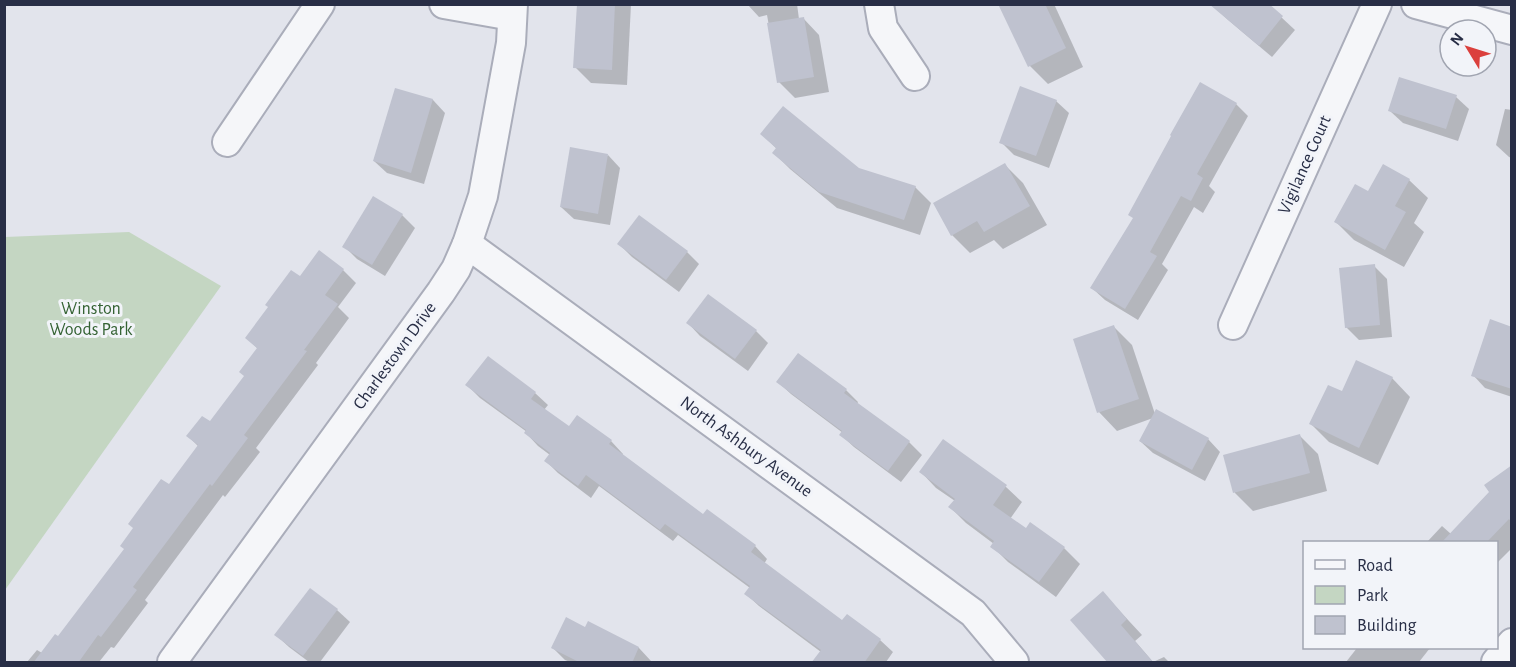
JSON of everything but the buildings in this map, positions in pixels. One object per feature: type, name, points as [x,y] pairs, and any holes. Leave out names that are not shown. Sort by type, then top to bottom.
[{"type":"street","points":[[227,142],[320,4]]},
{"type":"street","points":[[444,4],[513,10]]},
{"type":"street","points":[[879,4],[883,28],[915,76]]},
{"type":"street","name":"Vigilance Court","points":[[1233,325],[1377,4]]},
{"type":"street","points":[[1416,4],[1512,30]]},
{"type":"street","name":"Charlestown Drive","points":[[172,663],[456,269],[483,196],[511,44],[513,10]]},
{"type":"street","name":"North Ashbury Avenue","points":[[467,244],[973,613],[1014,663]]},
{"type":"street","points":[[1496,663],[1512,643]]},
{"type":"green space","name":"Winston Woods Park","points":[[129,232],[221,286],[5,590],[5,237]]}]
